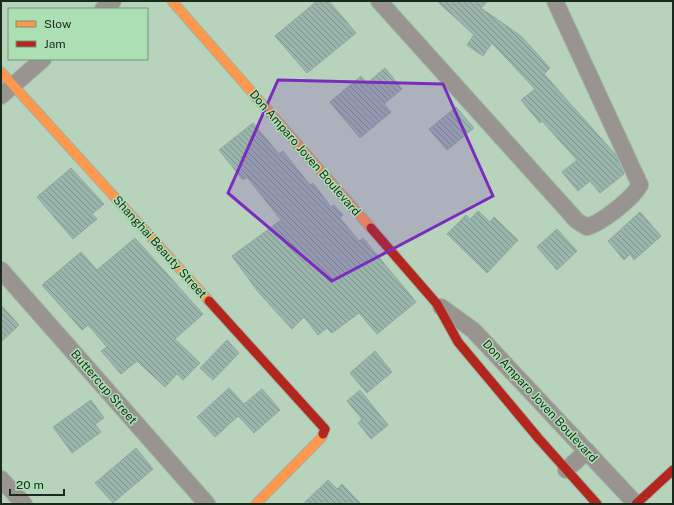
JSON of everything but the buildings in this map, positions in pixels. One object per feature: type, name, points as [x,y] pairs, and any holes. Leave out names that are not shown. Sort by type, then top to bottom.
[{"type":"street","points":[[104,8],[113,1]]},
{"type":"street","name":"Don Amparo Joven Boulevard","points":[[172,1],[437,304],[458,342],[539,439],[597,504]]},
{"type":"street","points":[[379,1],[577,221],[587,227],[596,224],[635,193],[640,184],[555,1]]},
{"type":"street","points":[[7,90],[42,60]]},
{"type":"street","name":"Shanghai Beauty Street","points":[[1,72],[7,90],[325,429],[322,437],[256,504]]},
{"type":"street","name":"Buttercup Street","points":[[1,270],[207,504]]},
{"type":"street","name":"Don Amparo Joven Boulevard","points":[[437,304],[473,330],[636,504]]},
{"type":"street","points":[[497,390],[515,374]]},
{"type":"street","points":[[539,439],[558,421]]},
{"type":"street","points":[[566,470],[587,451]]},
{"type":"street","points":[[636,504],[673,470]]},
{"type":"street","points":[[1,479],[24,504]]},
{"type":"highlighted area","points":[[278,80],[443,84],[493,196],[332,281],[228,193]]},
{"type":"traffic: slow","points":[[172,1],[371,228]]},
{"type":"traffic: slow","points":[[1,72],[209,301]]},
{"type":"traffic: slow","points":[[256,504],[322,437],[323,434]]},
{"type":"traffic: jam","points":[[371,228],[437,304],[458,342],[539,439],[597,504]]},
{"type":"traffic: jam","points":[[209,301],[325,429],[323,434]]},
{"type":"traffic: jam","points":[[636,504],[673,470]]}]
